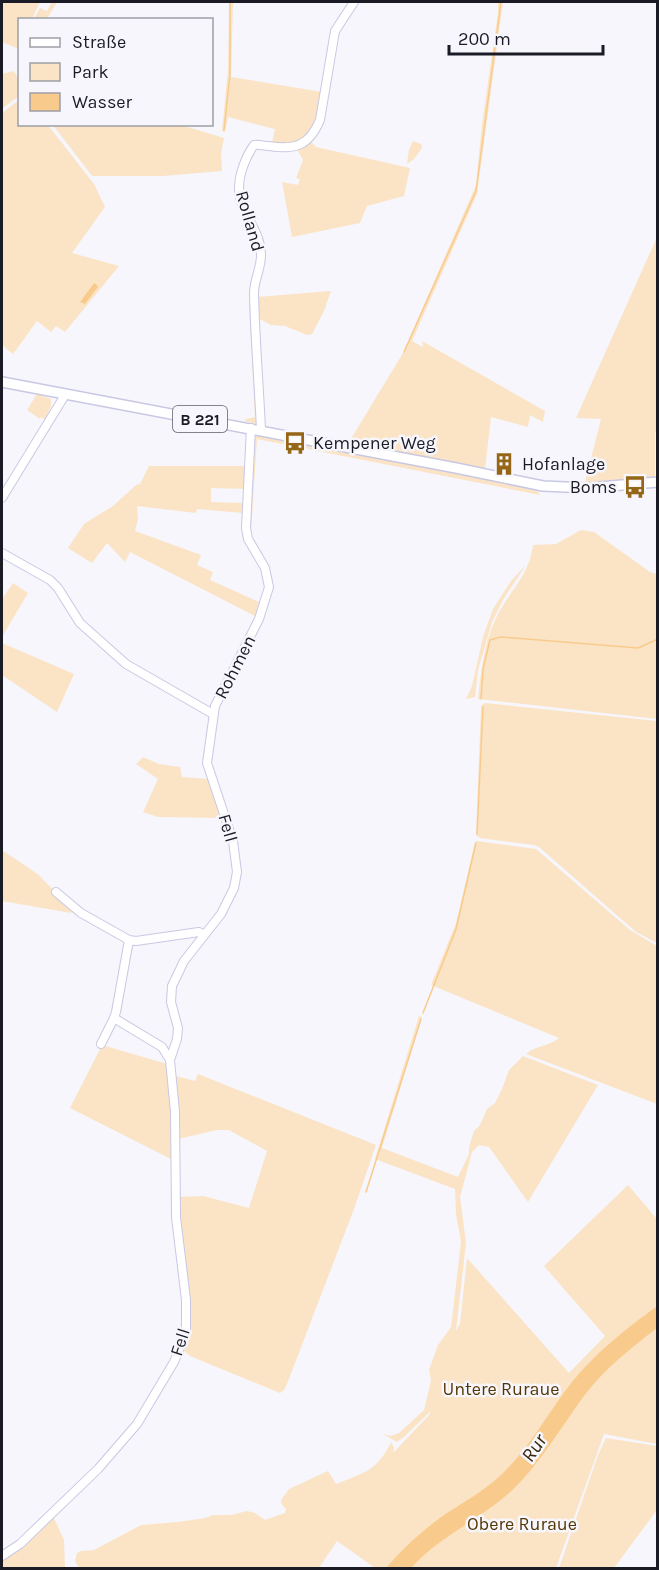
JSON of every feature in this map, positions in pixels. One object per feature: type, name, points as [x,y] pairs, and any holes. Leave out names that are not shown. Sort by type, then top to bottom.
[{"type":"main road","name":"B 221","points":[[2,382],[251,428],[543,486],[578,488],[657,482]]},
{"type":"street","name":"Rolland","points":[[261,430],[254,290],[261,255],[258,238],[240,195],[241,176],[244,163],[254,145],[294,147],[309,138],[316,130],[320,120],[335,32],[354,2]]},
{"type":"street","points":[[2,498],[65,395]]},
{"type":"street","name":"Rohmen","points":[[2,553],[50,580],[58,588],[80,623],[126,664],[213,714],[260,619],[268,587],[265,568],[248,538],[246,528],[251,428]]},
{"type":"street","name":"Fell","points":[[2,1556],[20,1544],[98,1468],[126,1437],[156,1395],[185,1338],[188,1323],[176,1217],[175,1112],[170,1060],[178,1028],[171,1002],[172,986],[184,961],[221,914],[234,888],[237,872],[233,841],[207,764],[213,714]]},
{"type":"street","points":[[56,892],[81,913],[129,940],[199,932],[204,935]]},
{"type":"street","points":[[101,1044],[116,1012],[129,940]]},
{"type":"street","name":"Fell","points":[[114,1018],[162,1047],[170,1060]]},
{"type":"street","points":[[162,1047],[174,1045]]},
{"type":"green space","points":[[2,2],[40,2],[32,18],[18,18],[18,49],[2,42]]},
{"type":"green space","points":[[52,2],[57,2],[48,18],[35,18],[40,8],[47,11]]},
{"type":"green space","points":[[229,2],[233,2],[231,77],[322,92],[319,114],[314,127],[299,142],[271,147],[275,129],[228,117],[225,132],[222,131],[228,69]]},
{"type":"green space","points":[[498,2],[503,2],[477,194],[412,341],[423,347],[422,341],[545,411],[543,422],[530,415],[528,427],[491,417],[485,469],[349,442],[403,353],[476,185]]},
{"type":"green space","points":[[14,71],[18,78],[18,97],[3,108],[2,74]]},
{"type":"green space","points":[[18,101],[18,126],[49,126],[94,184],[105,207],[72,253],[119,266],[65,332],[56,326],[51,332],[37,321],[13,354],[2,345],[2,113]]},
{"type":"green space","points":[[54,126],[184,126],[224,138],[221,154],[222,171],[163,176],[92,176]]},
{"type":"green space","points":[[310,141],[316,147],[410,168],[404,196],[367,206],[360,223],[292,237],[282,182],[298,185],[300,179],[296,178],[303,160],[297,149]]},
{"type":"green space","points":[[413,141],[421,144],[422,148],[407,164],[409,149]]},
{"type":"green space","points":[[657,237],[658,432],[655,432],[655,479],[584,486],[601,419],[576,418]]},
{"type":"green space","points":[[331,291],[312,334],[307,335],[285,326],[271,325],[258,318],[257,297]]},
{"type":"green space","points":[[249,302],[252,303],[257,422],[255,424],[245,421],[255,417]]},
{"type":"green space","points":[[37,394],[51,399],[51,406],[45,420],[27,410]]},
{"type":"green space","points":[[257,435],[301,445],[315,445],[432,467],[538,491],[540,495],[257,439],[251,530],[253,542],[249,532],[253,438]]},
{"type":"green space","points":[[149,466],[245,466],[246,489],[211,488],[211,502],[246,503],[243,513],[197,509],[196,513],[137,506],[138,519],[135,531],[201,555],[197,565],[213,572],[210,580],[259,602],[255,616],[130,552],[125,562],[107,543],[92,563],[68,548],[84,524],[113,506],[140,484]]},
{"type":"green space","points":[[581,530],[594,532],[650,572],[657,574],[657,719],[478,699],[484,657],[492,628],[501,608],[527,567],[533,545],[556,544]]},
{"type":"green space","points":[[526,565],[504,598],[492,622],[478,670],[475,697],[466,699],[472,686],[483,637],[493,609],[511,581]]},
{"type":"green space","points":[[13,583],[28,593],[2,637],[2,599]]},
{"type":"green space","points":[[2,643],[74,674],[57,712],[2,675]]},
{"type":"green space","points":[[485,703],[657,721],[657,943],[636,932],[539,847],[480,838],[476,835],[481,706]]},
{"type":"green space","points":[[143,757],[159,764],[180,767],[182,777],[208,779],[222,818],[158,817],[143,812],[158,779],[136,764]]},
{"type":"green space","points":[[477,841],[536,849],[630,930],[657,946],[657,1104],[526,1054],[559,1038],[431,985],[456,923]]},
{"type":"green space","points":[[2,850],[39,875],[71,909],[71,913],[2,901]]},
{"type":"green space","points":[[419,1016],[422,1017],[382,1148],[458,1177],[469,1154],[474,1131],[480,1125],[487,1109],[495,1103],[509,1070],[523,1056],[598,1085],[528,1202],[489,1147],[479,1145],[472,1152],[460,1197],[466,1243],[456,1331],[460,1324],[467,1258],[569,1373],[605,1336],[544,1266],[628,1185],[657,1219],[657,1444],[604,1434],[556,1568],[375,1568],[337,1541],[319,1568],[79,1568],[75,1561],[77,1553],[94,1550],[141,1525],[178,1522],[213,1515],[231,1515],[247,1511],[265,1520],[285,1513],[286,1509],[281,1500],[289,1489],[328,1471],[336,1484],[362,1473],[381,1459],[391,1442],[394,1448],[393,1453],[429,1415],[431,1411],[397,1442],[383,1434],[390,1436],[399,1433],[424,1410],[431,1381],[429,1370],[438,1345],[451,1327],[461,1242],[456,1214],[455,1189],[375,1159]]},
{"type":"green space","points":[[102,1045],[167,1064],[173,1130],[173,1160],[70,1108]]},
{"type":"green space","points":[[198,1074],[376,1145],[287,1384],[280,1393],[190,1356],[184,1351],[189,1332],[178,1197],[203,1196],[249,1208],[267,1151],[229,1130],[217,1130],[178,1139],[172,1075],[195,1081]]},
{"type":"green space","points":[[606,1438],[657,1446],[657,1510],[614,1568],[559,1568],[598,1455]]},
{"type":"green space","points":[[53,1516],[64,1540],[65,1568],[2,1568],[2,1559]]},
{"type":"water","points":[[94,283],[98,287],[85,304],[80,302]]},
{"type":"water","name":"Rur","points":[[657,1306],[657,1328],[600,1377],[539,1460],[508,1494],[434,1547],[411,1568],[386,1568],[431,1525],[499,1476],[524,1449],[581,1371],[612,1341]]},
{"type":"waterway","points":[[224,130],[230,74],[230,2]]},
{"type":"waterway","points":[[404,352],[476,191],[501,2]]},
{"type":"waterway","points":[[481,699],[483,669],[490,640],[501,637],[638,648],[658,639]]},
{"type":"waterway","points":[[477,834],[483,707]]},
{"type":"waterway","points":[[423,1013],[456,929],[476,843]]},
{"type":"waterway","points":[[366,1192],[421,1019]]},
{"type":"place","name":"Kempener Weg","points":[[295,443]]},
{"type":"place","name":"Hofanlage","points":[[504,464]]},
{"type":"place","name":"Boms","points":[[635,487]]},
{"type":"park label","name":"Untere Ruraue","points":[[501,1389]]},
{"type":"park label","name":"Obere Ruraue","points":[[522,1524]]}]
